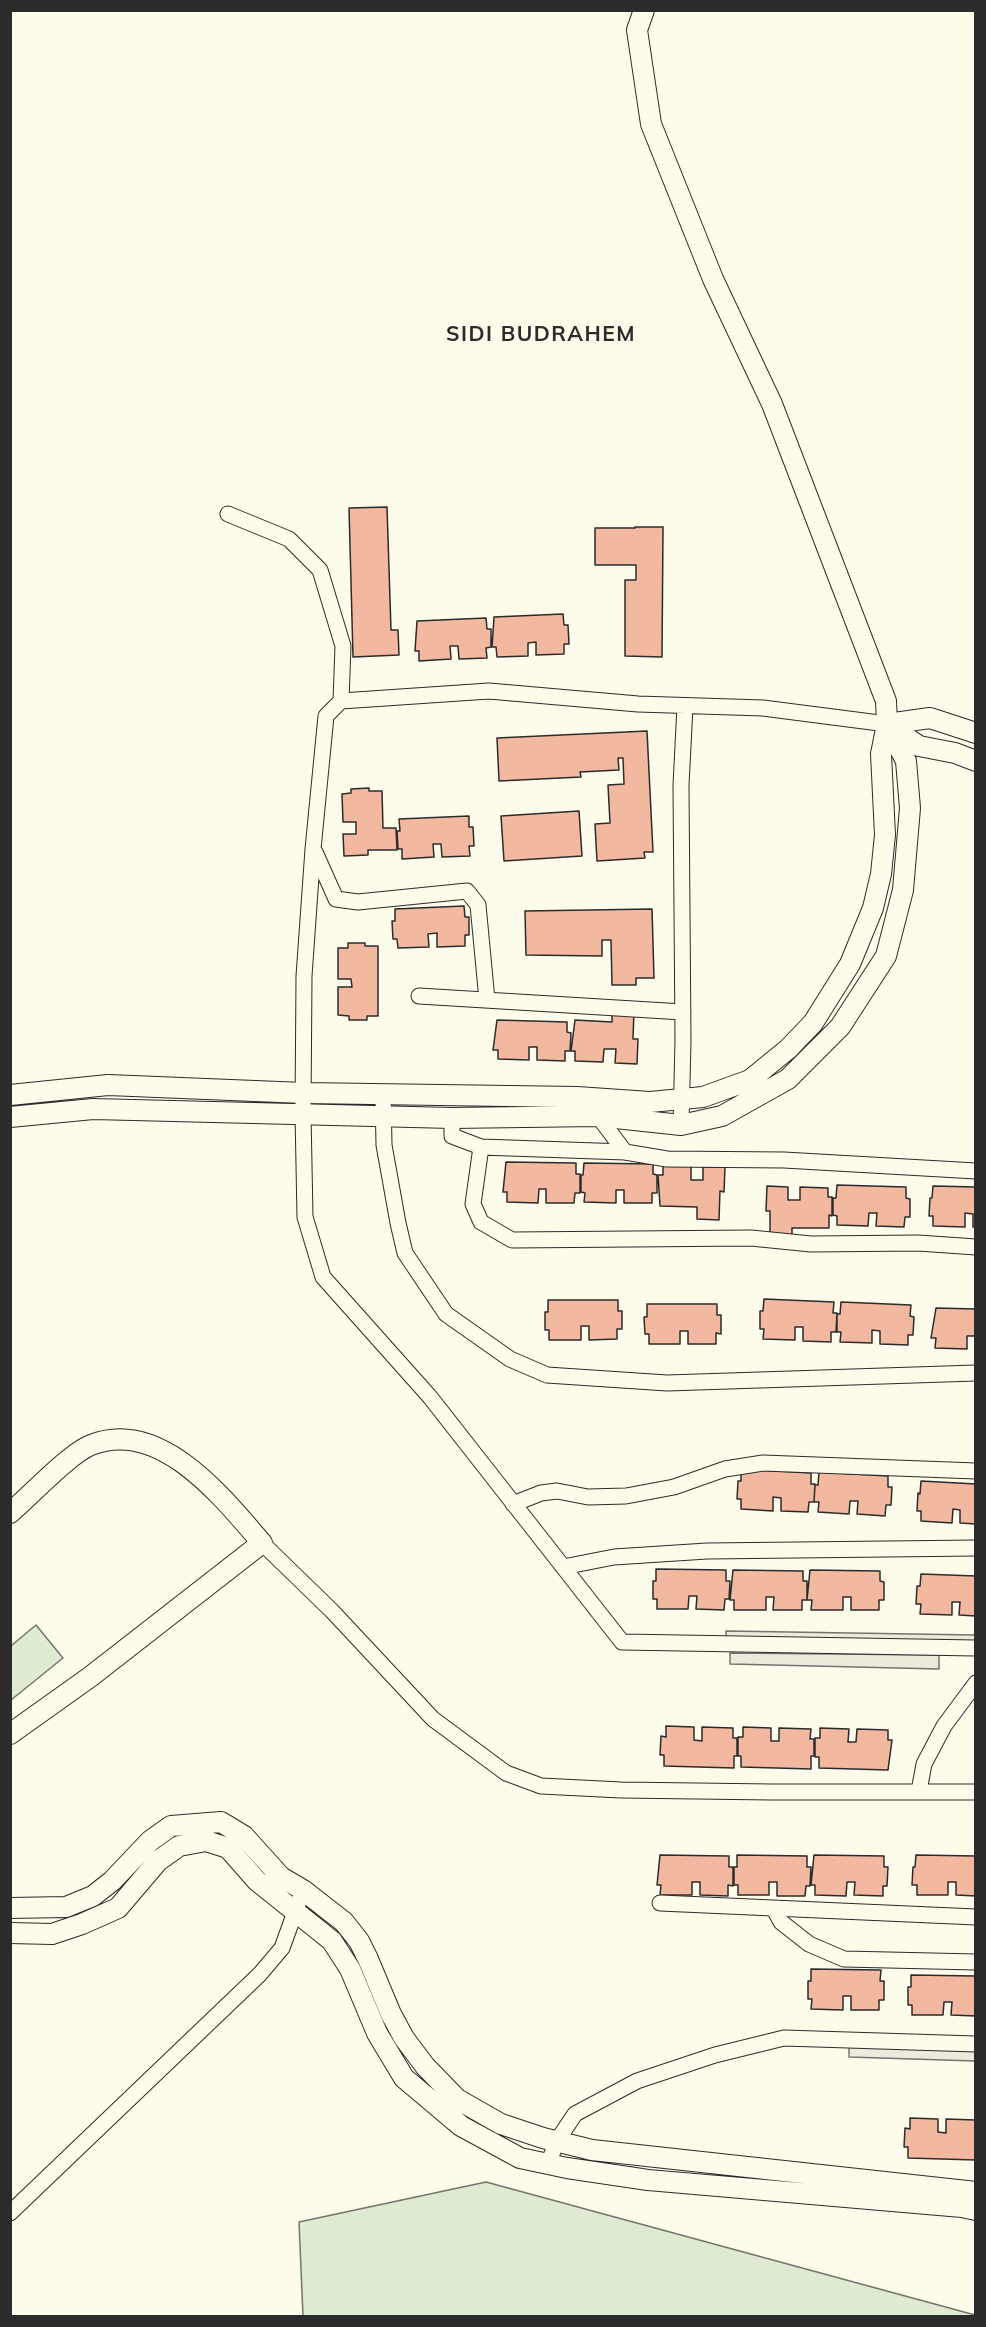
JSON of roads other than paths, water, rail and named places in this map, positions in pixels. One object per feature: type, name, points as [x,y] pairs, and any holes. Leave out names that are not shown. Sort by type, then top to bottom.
[{"type":"street","points":[[10,1095],[108,1085],[304,1093],[588,1098],[650,1102],[703,1097],[750,1080],[780,1055],[813,1023],[850,964],[873,908],[881,874],[885,835],[881,754],[887,724],[885,701],[772,404],[712,279],[651,124],[637,30],[644,10]]},
{"type":"street","points":[[228,514],[289,538],[320,570],[343,646],[341,701]]},
{"type":"street","points":[[975,733],[930,718],[887,724],[763,708],[638,704],[489,691],[341,701],[326,716],[313,849],[304,976],[303,1113],[305,1217],[323,1277],[430,1397],[622,1642],[975,1648]]},
{"type":"street","points":[[681,1125],[683,1012],[681,785],[685,706]]},
{"type":"street","points":[[887,724],[919,746],[955,753],[975,760]]},
{"type":"street","points":[[10,1117],[93,1109],[452,1118],[597,1116],[681,1125],[722,1116],[788,1079],[840,1027],[886,956],[903,890],[910,808],[906,761],[887,724]]},
{"type":"street","points":[[313,849],[336,899],[358,902],[467,891],[478,906],[487,1000]]},
{"type":"street","points":[[419,996],[683,1012]]},
{"type":"street","points":[[383,1094],[387,1171],[405,1252],[446,1314],[510,1359],[547,1375],[668,1383],[975,1373]]},
{"type":"street","points":[[588,1098],[597,1116],[625,1152]]},
{"type":"street","points":[[452,1118],[452,1136],[481,1147],[625,1152],[667,1159],[784,1160],[975,1171]]},
{"type":"street","points":[[481,1147],[473,1204],[482,1222],[512,1240],[751,1238],[811,1244],[918,1243],[975,1247]]},
{"type":"street","points":[[10,1513],[83,1449],[109,1440],[134,1440],[177,1459],[201,1478],[262,1543],[332,1611],[433,1719],[506,1773],[542,1786],[621,1790],[975,1792]]},
{"type":"street","points":[[513,1504],[541,1493],[557,1491],[588,1497],[626,1496],[675,1487],[725,1469],[763,1463],[975,1471]]},
{"type":"street","points":[[10,1734],[90,1677],[262,1543]]},
{"type":"street","points":[[563,1567],[614,1557],[707,1551],[975,1548]]},
{"type":"street","points":[[919,1791],[924,1764],[944,1726],[975,1683]]},
{"type":"street","points":[[10,1908],[66,1907],[93,1896],[112,1881],[150,1841],[171,1826],[221,1822],[244,1836],[281,1877],[303,1890],[344,1922],[359,1941],[404,2038],[425,2066],[457,2099],[501,2124],[557,2141],[614,2152],[975,2192]]},
{"type":"street","points":[[10,1933],[52,1934],[118,1908],[158,1862],[179,1846],[206,1841],[228,1848],[257,1881],[332,1941],[350,1969],[377,2033],[404,2078],[461,2126],[520,2158],[648,2180],[975,2210]]},
{"type":"street","points":[[10,2213],[260,1974],[282,1948],[303,1890]]},
{"type":"street","points":[[660,1903],[975,1917]]},
{"type":"street","points":[[774,1909],[781,1922],[809,1944],[844,1959],[975,1962]]},
{"type":"street","points":[[548,2164],[557,2141],[575,2114],[637,2081],[715,2055],[784,2038],[975,2044]]},
{"type":"district","name":"SIDI BUDRAHEM","points":[[541,335]]}]
